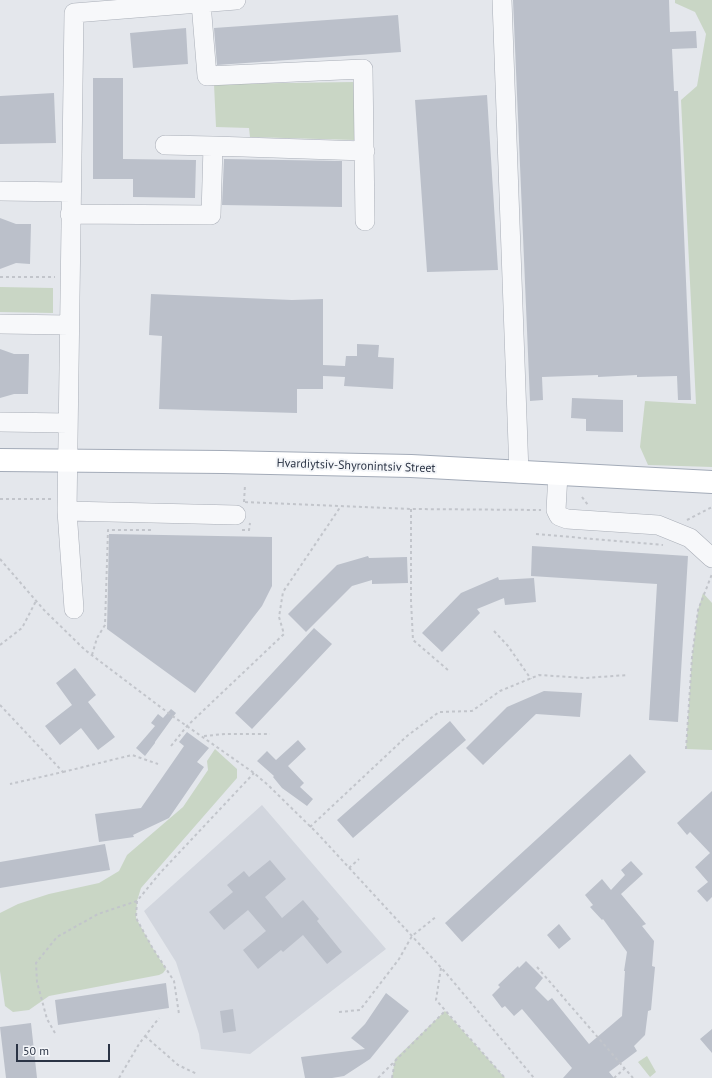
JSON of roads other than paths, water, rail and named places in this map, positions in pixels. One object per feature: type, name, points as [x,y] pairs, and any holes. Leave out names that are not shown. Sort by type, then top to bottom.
[{"type":"main road","name":"Hvardiytsiv-Shyronintsiv Street","points":[[0,460],[223,462],[411,466],[519,473],[712,482]]},
{"type":"street","points":[[74,609],[67,505],[67,460],[74,13],[236,0]]},
{"type":"street","points":[[502,0],[519,473]]},
{"type":"street","points":[[201,3],[207,76],[363,69],[365,221]]},
{"type":"street","points":[[165,145],[365,150]]},
{"type":"street","points":[[70,214],[211,215],[213,146]]},
{"type":"street","points":[[0,191],[71,192]]},
{"type":"street","points":[[0,324],[69,325]]},
{"type":"street","points":[[0,422],[68,422]]},
{"type":"street","points":[[558,474],[556,510],[559,516],[567,519],[658,525],[690,538],[709,564]]},
{"type":"street","points":[[67,505],[244,512]]}]
